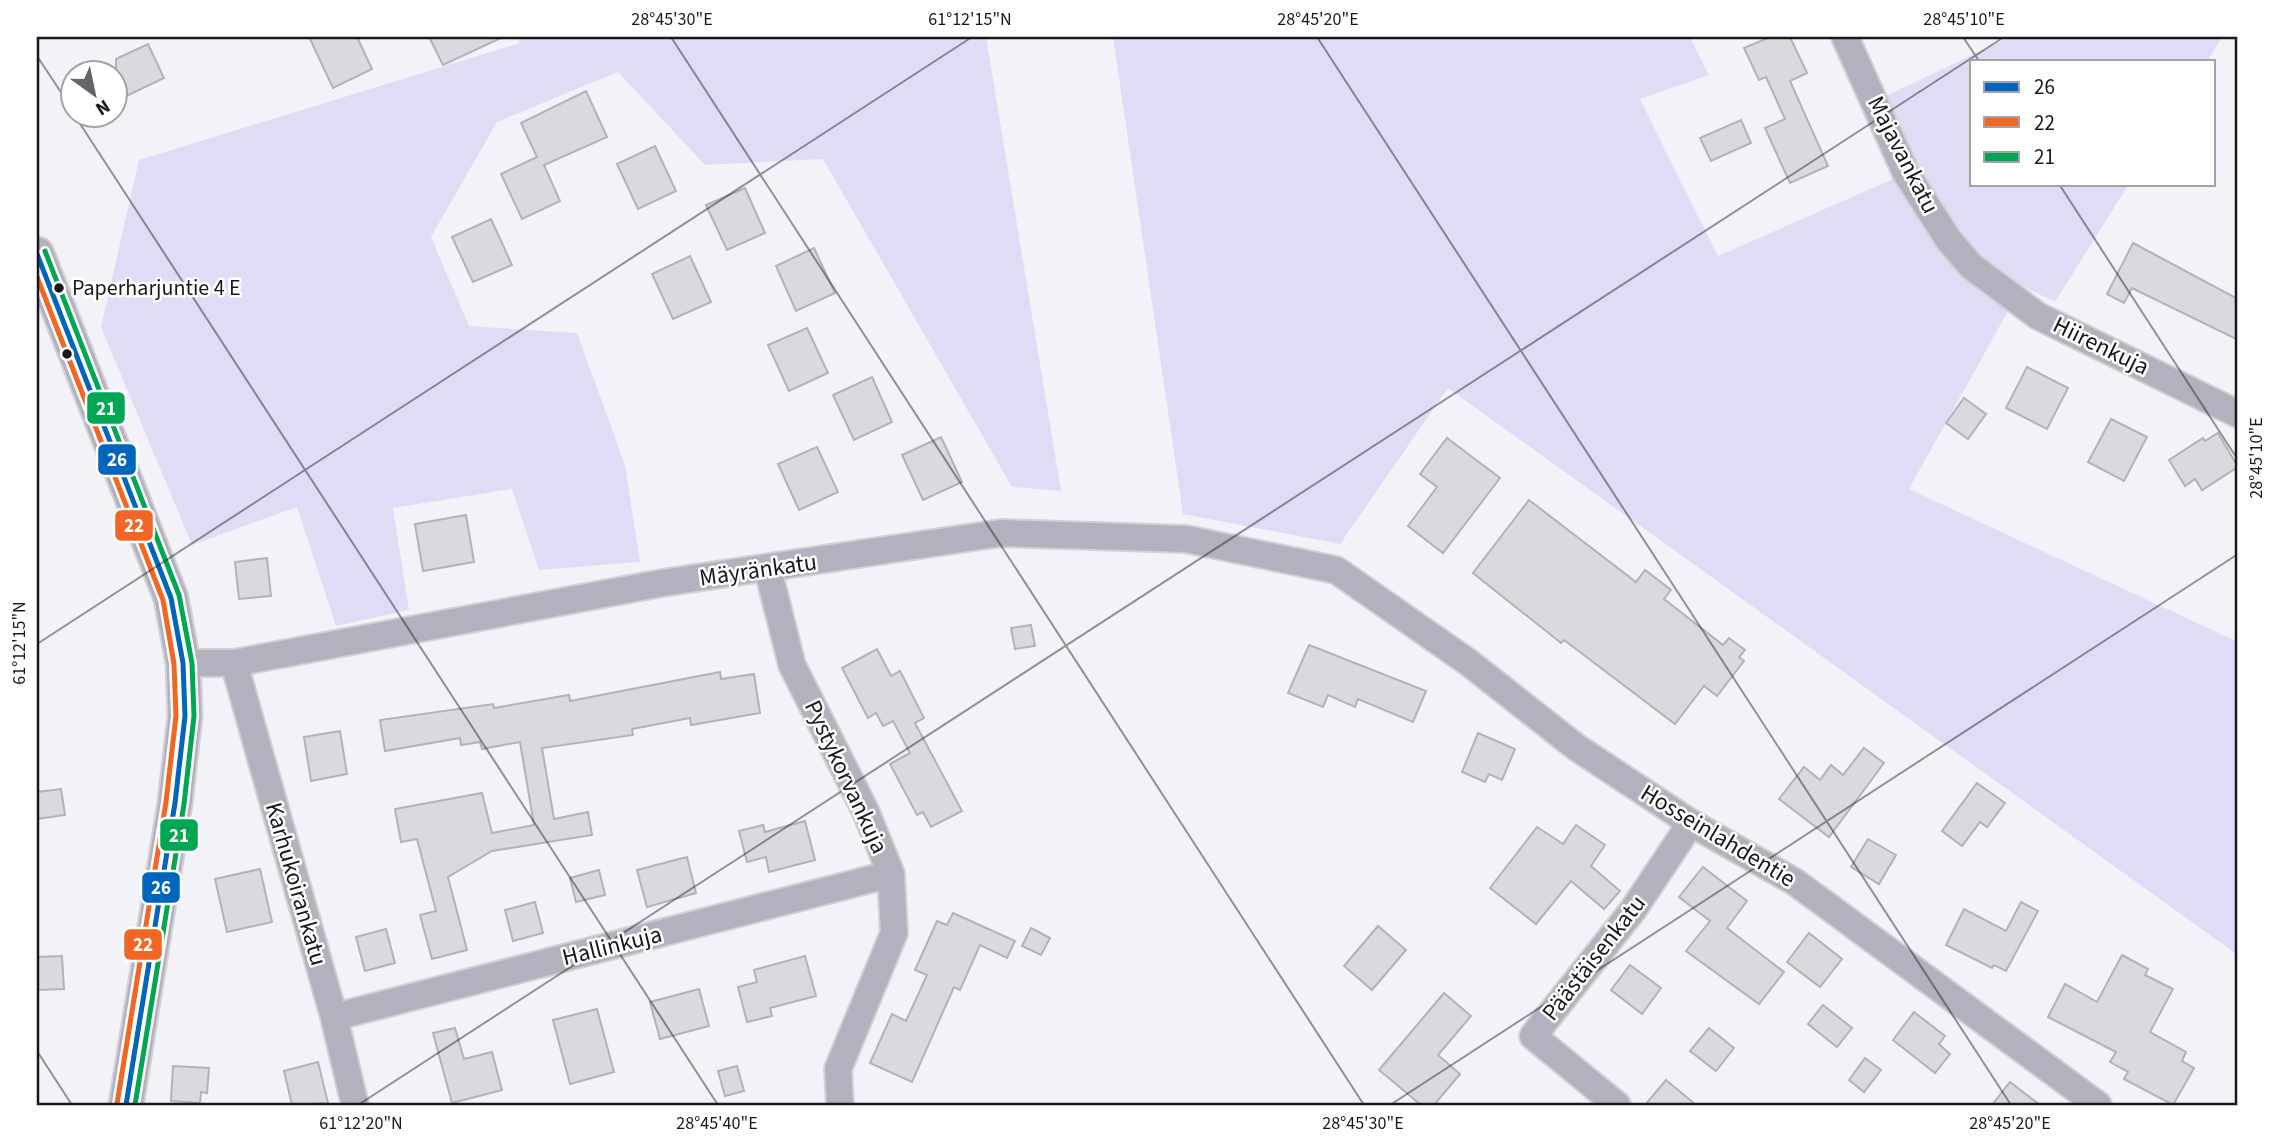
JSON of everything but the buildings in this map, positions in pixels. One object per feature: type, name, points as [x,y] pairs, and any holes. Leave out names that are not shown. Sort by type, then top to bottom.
[{"type":"street","name":"Majavankatu","points":[[1845,37],[1906,173],[1948,239],[1971,266]]},
{"type":"street","points":[[37,254],[172,597],[183,663],[185,716],[175,803],[126,1105]]},
{"type":"street","name":"Hiirenkuja","points":[[1971,266],[2038,316],[2238,414]]},
{"type":"street","name":"Mäyränkatu","points":[[183,663],[234,663],[662,583],[768,570],[1001,533],[1186,539],[1336,570]]},
{"type":"street","name":"Pystykorvankuja","points":[[768,570],[792,665],[866,812],[891,874],[894,933],[838,1069],[840,1105]]},
{"type":"street","name":"Hosseinlahdentie","points":[[1336,570],[1468,662],[1576,747],[1691,823],[1795,882],[2098,1105]]},
{"type":"street","name":"Karhukoirankatu","points":[[234,663],[334,1017],[355,1105]]},
{"type":"street","name":"Päästäisenkatu","points":[[1617,1105],[1533,1036],[1633,910],[1691,823]]},
{"type":"street","name":"Hallinkuja","points":[[334,1017],[891,874]]},
{"type":"shaded area","points":[[517,37],[986,37],[1061,491],[1012,487],[823,159],[705,165],[618,72],[497,122],[431,237],[469,326],[577,333],[625,465],[640,562],[539,570],[512,489],[393,508],[409,610],[336,626],[297,507],[192,545],[101,327],[139,160],[520,43]]},
{"type":"shaded area","points":[[1113,37],[1690,37],[1709,75],[1640,99],[1718,256],[1918,168],[1884,97],[2010,37],[2222,37],[2208,60],[1970,60],[1970,186],[2128,186],[2055,302],[2022,286],[1909,489],[2238,642],[2238,955],[1448,388],[1340,544],[1183,514]]},
{"type":"transit line","name":"21","points":[[45,251],[179,595],[192,663],[194,716],[184,804],[135,1105]]},
{"type":"transit line","name":"26","points":[[37,254],[171,598],[183,663],[185,716],[175,803],[126,1105]]},
{"type":"transit line","name":"22","points":[[37,277],[163,600],[174,664],[176,716],[166,802],[117,1104]]},
{"type":"place","name":"Paperharjuntie 4 E","points":[[59,288]]}]
